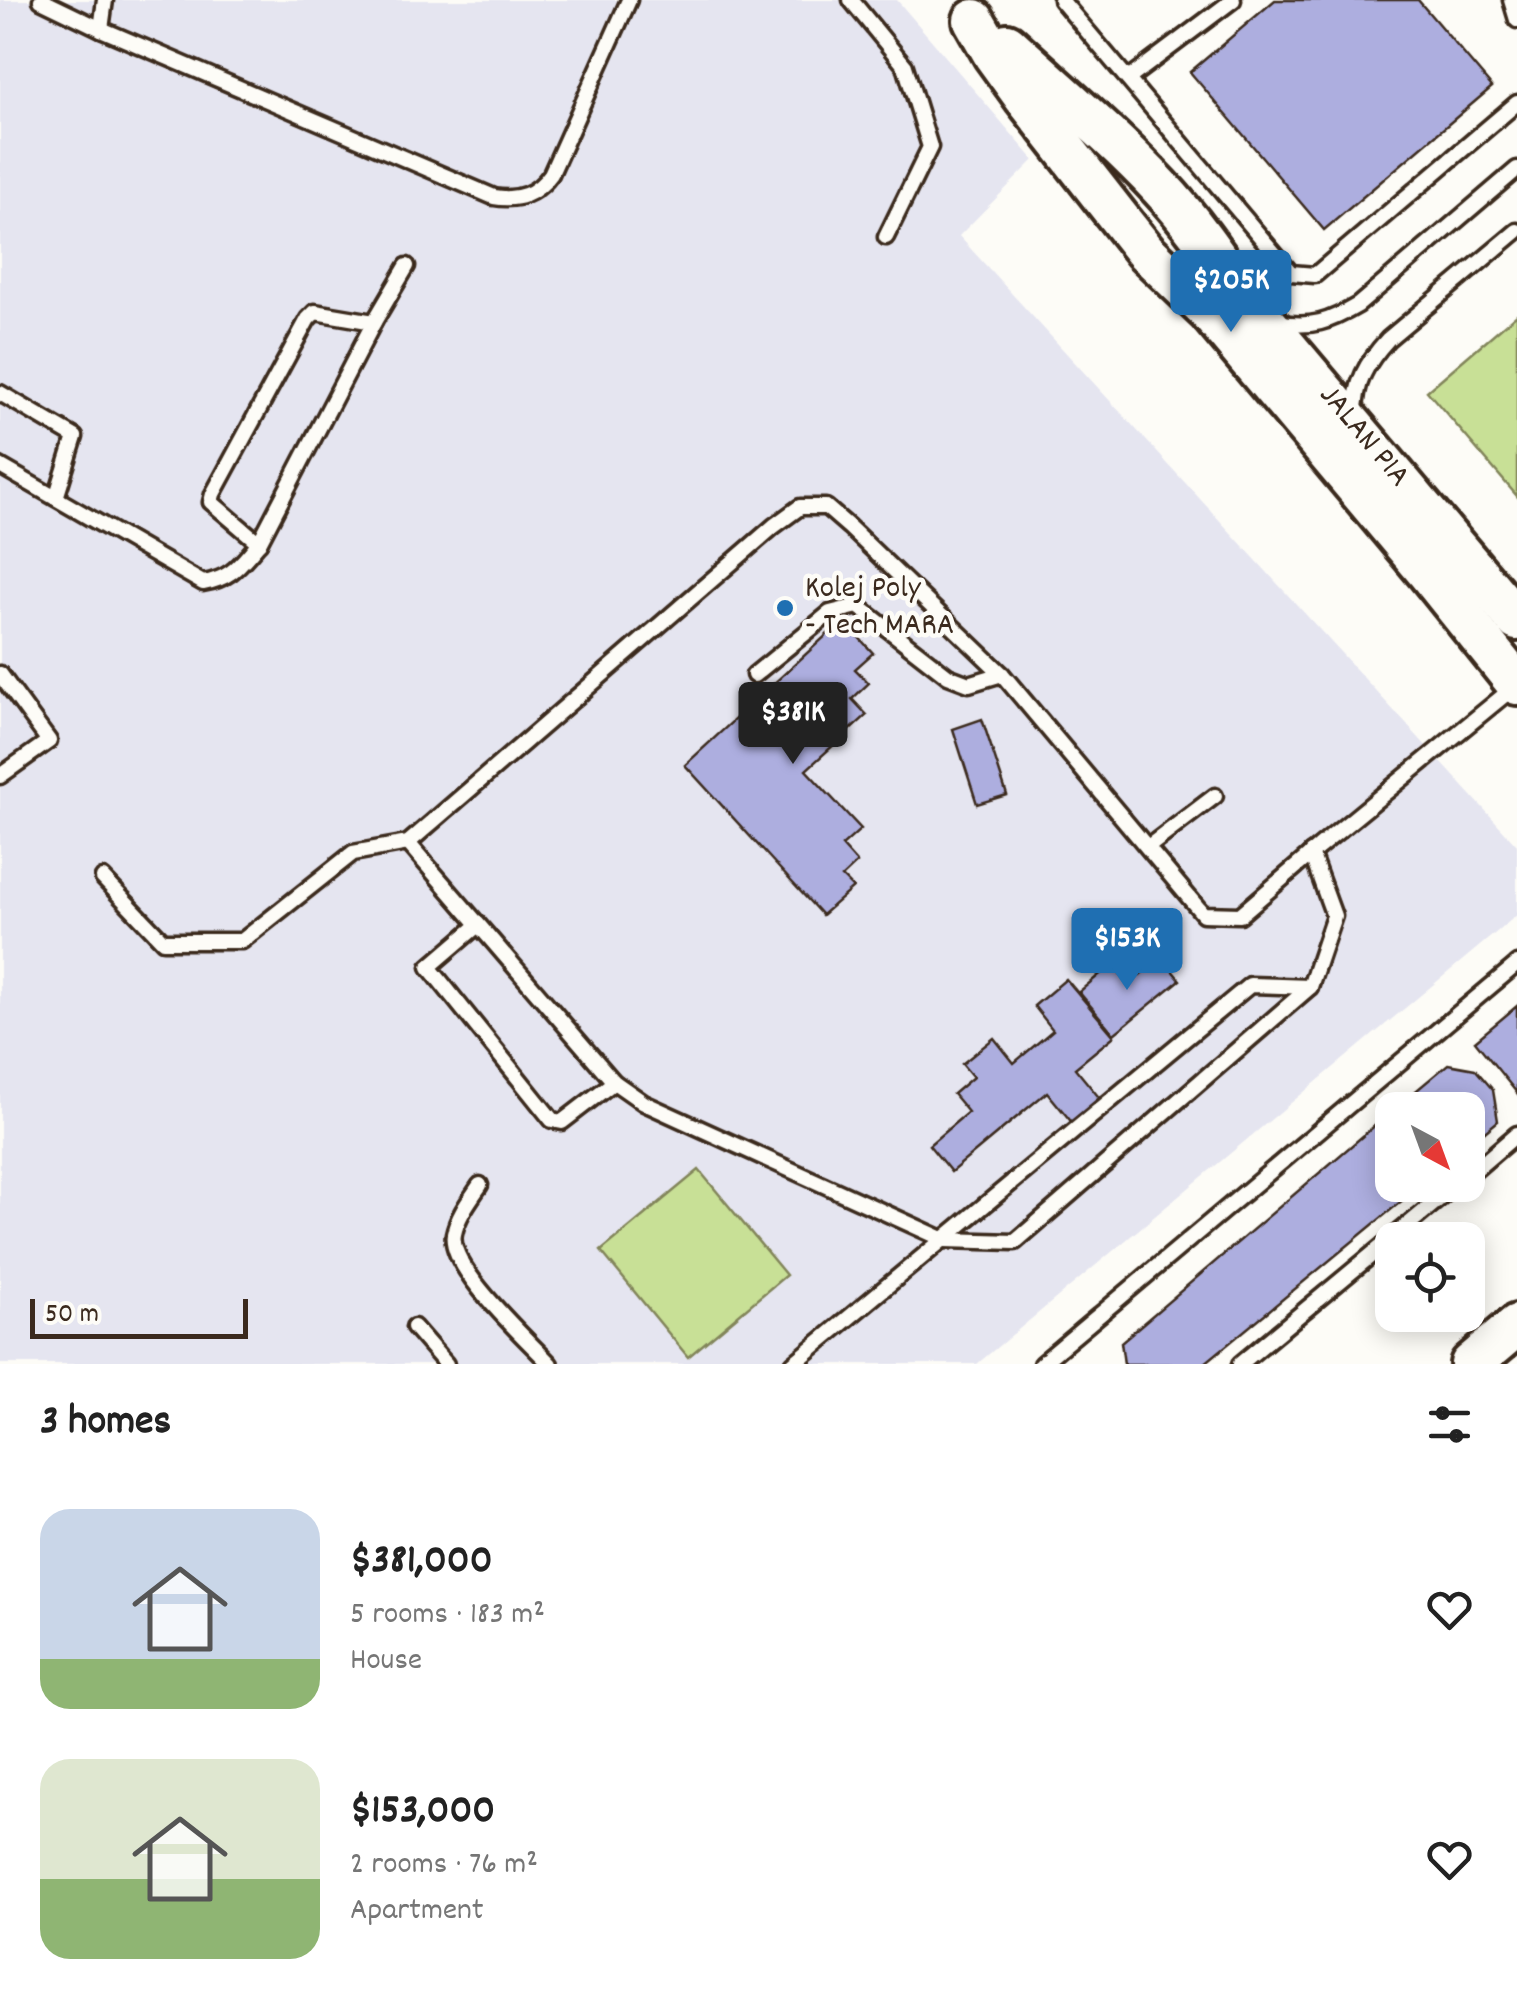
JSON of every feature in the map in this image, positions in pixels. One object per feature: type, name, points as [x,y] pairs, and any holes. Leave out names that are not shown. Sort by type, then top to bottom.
[{"type":"main road","name":"JALAN P1A","points":[[965,10],[1129,155],[1163,190],[1204,239],[1240,292],[1517,620]]},
{"type":"main road","points":[[965,10],[1025,98],[1122,222],[1210,313],[1517,684]]},
{"type":"main road","points":[[1471,1364],[1517,1325]]},
{"type":"lane","points":[[41,0],[476,189],[508,199],[534,192],[551,174],[629,0]]},
{"type":"lane","points":[[101,29],[105,0]]},
{"type":"lane","points":[[850,0],[904,66],[930,147],[886,237]]},
{"type":"lane","points":[[1060,0],[1291,272],[1316,275],[1517,103]]},
{"type":"lane","points":[[1128,79],[1233,0]]},
{"type":"lane","points":[[1511,0],[1517,20]]},
{"type":"lane","points":[[1263,319],[1314,325],[1336,318],[1358,305],[1517,169]]},
{"type":"lane","points":[[1355,426],[1360,377],[1373,356],[1388,339],[1517,232]]},
{"type":"lane","points":[[0,466],[203,583],[220,580],[233,572],[259,543],[407,266]]},
{"type":"lane","points":[[259,543],[211,502],[212,494],[308,319],[316,312],[374,322]]},
{"type":"lane","points":[[0,393],[75,437],[56,498]]},
{"type":"lane","points":[[103,878],[163,941],[242,941],[353,853],[408,843],[800,507],[826,507],[1002,674],[1204,914],[1240,916],[1517,684]]},
{"type":"lane","points":[[754,675],[830,614],[858,606],[948,676],[969,684],[1002,674]]},
{"type":"lane","points":[[0,674],[49,741],[0,776]]},
{"type":"lane","points":[[1148,848],[1215,796]]},
{"type":"lane","points":[[408,843],[614,1082],[644,1104],[945,1240],[1015,1242],[1310,988],[1334,916],[1311,853]]},
{"type":"lane","points":[[478,925],[429,968],[552,1120],[562,1122],[614,1082]]},
{"type":"lane","points":[[1041,1364],[1517,964]]},
{"type":"lane","points":[[794,1364],[1250,985],[1310,988]]},
{"type":"lane","points":[[1485,1161],[1517,1134]]},
{"type":"lane","points":[[480,1185],[461,1213],[453,1237],[456,1254],[470,1278],[550,1364]]},
{"type":"lane","points":[[1240,1364],[1435,1202]]},
{"type":"lane","points":[[414,1327],[446,1364]]},
{"type":"shaded area","name":"Kolej Poly - Tech MARA","points":[[0,0],[897,0],[1034,160],[959,236],[1517,845],[1517,915],[977,1364],[0,1364]]},
{"type":"green space","points":[[1517,314],[1517,496],[1427,391]]},
{"type":"green space","points":[[699,1170],[786,1275],[688,1357],[601,1251]]},
{"type":"building","points":[[1275,0],[1418,0],[1492,87],[1324,230],[1190,72]]},
{"type":"building","points":[[843,620],[873,653],[855,669],[869,683],[852,699],[867,715],[806,770],[861,829],[842,846],[857,863],[842,877],[853,888],[822,915],[685,765]]},
{"type":"building","points":[[982,719],[1007,795],[977,804],[953,729]]},
{"type":"building","points":[[1161,957],[1180,980],[1114,1034],[1079,992],[1112,964],[1129,984]]},
{"type":"building","points":[[1066,979],[1114,1036],[1075,1068],[1102,1101],[1074,1125],[1047,1092],[951,1172],[929,1145],[968,1112],[953,1094],[973,1077],[962,1064],[994,1038],[1014,1063],[1053,1030],[1034,1006]]},
{"type":"building","points":[[1517,1006],[1517,1093],[1475,1041]]},
{"type":"building","points":[[1448,1064],[1475,1069],[1493,1090],[1498,1121],[1485,1132],[1485,1092],[1415,1092]]},
{"type":"building","points":[[1375,1125],[1375,1202],[1400,1202],[1204,1364],[1124,1364],[1121,1342]]},
{"type":"place","name":"Kolej Poly - Tech MARA","points":[[785,608]]}]
